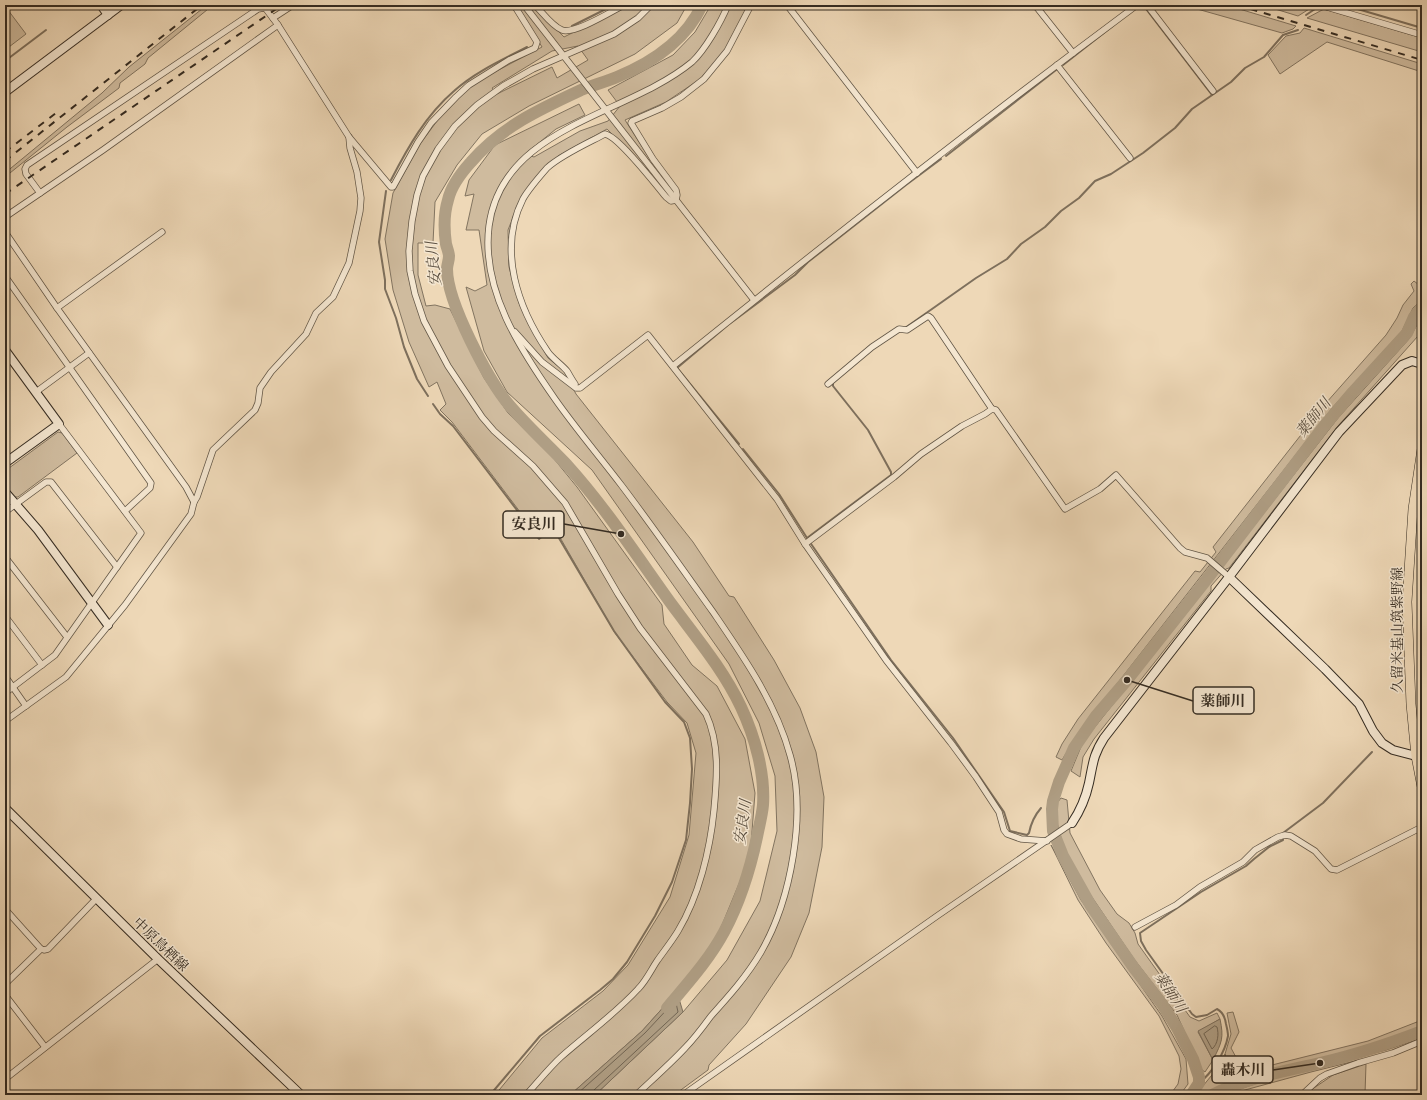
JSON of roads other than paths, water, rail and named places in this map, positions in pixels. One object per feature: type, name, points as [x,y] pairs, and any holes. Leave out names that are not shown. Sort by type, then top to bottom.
[{"type":"main road","name":"久留米基山筑紫野線","points":[[1422,449],[1413,509],[1407,602],[1411,704],[1419,744],[1422,787]]},
{"type":"street","points":[[101,5],[108,15]]},
{"type":"street","points":[[5,92],[121,5]]},
{"type":"street","points":[[273,18],[293,5]]},
{"type":"street","points":[[40,193],[26,174],[24,169],[27,165],[263,6],[268,10],[278,25],[349,137],[391,187],[431,123],[456,97],[469,85],[509,60],[535,48],[537,42],[514,5]]},
{"type":"street","points":[[524,5],[754,300]]},
{"type":"street","points":[[535,5],[560,30],[567,32],[581,28],[624,5]]},
{"type":"street","points":[[526,1095],[560,1058],[619,1009],[640,987],[678,931],[688,911],[702,871],[712,829],[716,786],[716,750],[711,725],[706,714],[640,628],[564,503],[533,466],[494,431],[482,417],[448,366],[424,321],[415,294],[410,271],[409,251],[412,221],[417,195],[423,176],[438,149],[455,126],[477,105],[502,86],[533,69],[565,57],[614,34],[638,18],[651,5]]},
{"type":"street","points":[[636,1095],[686,1047],[727,1000],[751,969],[770,935],[780,912],[791,865],[796,828],[796,781],[790,755],[779,723],[765,693],[741,655],[664,543],[564,411],[523,352],[510,326],[492,278],[488,256],[489,226],[497,196],[507,178],[520,162],[534,150],[559,134],[605,109],[670,78],[695,60],[723,18],[728,5]]},
{"type":"street","points":[[676,200],[676,190],[653,159],[632,121],[681,98],[704,79],[727,52],[751,5]]},
{"type":"street","points":[[787,5],[918,173]]},
{"type":"street","points":[[1035,5],[1073,53]]},
{"type":"street","points":[[673,366],[754,300],[1057,65],[1137,5]]},
{"type":"street","points":[[1147,5],[1213,91]]},
{"type":"street","points":[[1320,5],[1422,35]]},
{"type":"street","points":[[5,217],[103,150],[278,25]]},
{"type":"street","points":[[1057,65],[1130,158]]},
{"type":"street","points":[[580,388],[572,380],[560,363],[547,351],[528,316],[516,286],[510,250],[512,230],[523,198],[548,168],[566,155],[605,134],[608,134],[614,138],[653,179],[666,197],[671,201],[676,200]]},
{"type":"street","points":[[5,721],[66,677],[126,605],[191,514],[213,450],[255,410],[258,403],[260,388],[271,372],[306,334],[316,313],[333,297],[349,263],[360,211],[361,198],[349,137]]},
{"type":"street","points":[[5,232],[56,308],[186,487],[194,502]]},
{"type":"street","points":[[56,308],[162,232]]},
{"type":"street","points":[[5,276],[151,483],[150,488],[125,511]]},
{"type":"street","points":[[828,384],[872,347],[899,329],[905,329],[928,316],[931,318],[992,409],[996,410],[1065,509],[1100,489],[1116,475],[1180,548],[1185,552],[1207,558],[1325,669],[1358,704],[1373,731],[1382,743],[1393,750],[1419,757]]},
{"type":"street","points":[[510,326],[542,362],[576,388],[580,388]]},
{"type":"street","points":[[580,388],[648,335],[777,500],[805,544],[886,660],[976,777],[999,812],[1004,830],[1007,834],[1021,840],[1048,840]]},
{"type":"street","points":[[5,350],[141,533],[55,655],[5,693]]},
{"type":"street","points":[[36,392],[89,353]]},
{"type":"street","points":[[683,1095],[1072,823],[1084,800],[1092,762],[1104,738],[1229,578],[1339,432],[1402,365],[1412,361],[1422,364]]},
{"type":"street","points":[[805,544],[894,477],[921,454],[962,426],[992,409]]},
{"type":"street","points":[[5,463],[60,424]]},
{"type":"street","points":[[5,512],[46,482],[51,482],[117,567]]},
{"type":"street","points":[[5,492],[38,530],[108,625]]},
{"type":"street","points":[[5,557],[67,637]]},
{"type":"street","points":[[5,616],[42,665]]},
{"type":"street","points":[[5,676],[26,706]]},
{"type":"street","name":"中原鳥栖線","points":[[5,808],[96,899],[301,1095]]},
{"type":"street","points":[[1135,927],[1176,904],[1243,862],[1255,850],[1278,837],[1285,835],[1291,836],[1315,851],[1331,869],[1337,870],[1422,827]]},
{"type":"street","points":[[5,984],[41,950],[48,949],[96,899]]},
{"type":"street","points":[[5,909],[41,950]]},
{"type":"street","points":[[5,1079],[158,959]]},
{"type":"street","points":[[5,995],[45,1047]]},
{"type":"street","points":[[1308,1095],[1305,1092],[1320,1078],[1327,1074],[1393,1053],[1422,1041]]},
{"type":"water","points":[[677,992],[683,1012],[595,1095],[570,1095],[642,1031]]},
{"type":"water","points":[[1220,1019],[1222,1036],[1213,1060],[1198,1031]]},
{"type":"water","points":[[1225,1054],[1231,1072],[1219,1077],[1216,1070]]},
{"type":"waterway","points":[[572,26],[614,5]]},
{"type":"waterway","name":"安良川","points":[[667,1008],[712,952],[730,921],[748,874],[763,805],[761,768],[755,743],[751,730],[734,693],[708,653],[581,481],[510,406],[480,360],[461,320],[449,283],[447,269],[449,256],[446,244],[445,222],[449,195],[457,180],[471,162],[495,139],[522,120],[551,104],[581,90],[630,71],[655,57],[666,49],[687,29],[702,5]]},
{"type":"waterway","points":[[1143,5],[1212,95]]},
{"type":"waterway","points":[[1344,5],[1422,28]]},
{"type":"waterway","points":[[1306,15],[1318,7]]},
{"type":"waterway","points":[[1063,65],[1114,25]]},
{"type":"waterway","points":[[5,61],[46,30]]},
{"type":"waterway","points":[[905,328],[976,278],[1007,259],[1021,244],[1045,227],[1061,211],[1079,198],[1095,181],[1111,174],[1143,153],[1175,128],[1192,109],[1231,82],[1245,68],[1264,57],[1283,35],[1298,30]]},
{"type":"waterway","points":[[391,180],[418,132],[444,100],[462,84],[480,72],[527,47]]},
{"type":"waterway","points":[[946,156],[1056,70]]},
{"type":"waterway","points":[[739,444],[677,368],[728,325],[795,275],[808,262],[941,159]]},
{"type":"waterway","points":[[386,191],[379,242],[385,289],[396,318],[404,347],[417,379],[428,396]]},
{"type":"waterway","name":"薬師川","points":[[1191,1095],[1199,1083],[1199,1077],[1193,1059],[1177,1028],[1162,1004],[1134,968],[1091,906],[1063,856],[1053,831],[1053,801],[1059,782],[1074,748],[1096,716],[1127,680],[1207,579],[1325,425],[1407,333],[1414,317],[1422,307]]},
{"type":"waterway","points":[[833,382],[833,386],[868,430],[891,472],[891,475],[807,538],[891,660],[953,738],[1004,812],[1010,831],[1027,835],[1041,808]]},
{"type":"waterway","points":[[433,404],[440,414],[453,426],[539,539],[553,528],[614,631],[665,702],[684,722],[690,738],[692,769],[686,840],[672,882],[655,916],[627,962],[613,979],[540,1036],[490,1095]]},
{"type":"waterway","points":[[743,449],[779,494],[807,538]]},
{"type":"waterway","points":[[1422,648],[1420,650],[1422,672]]},
{"type":"waterway","points":[[1199,1083],[1213,1068],[1224,1049],[1228,1036],[1224,1017],[1217,1009],[1207,1015],[1196,1017],[1192,1014],[1146,950],[1141,941],[1140,933],[1201,892],[1246,866],[1269,847],[1283,840],[1283,833],[1323,803],[1372,752]]},
{"type":"waterway","points":[[1212,1095],[1238,1084],[1279,1072],[1346,1056],[1384,1045],[1422,1031]]},
{"type":"railway","points":[[5,161],[202,5]]},
{"type":"railway","points":[[5,194],[282,5]]},
{"type":"railway","points":[[1237,5],[1422,60]]},
{"type":"railway","points":[[5,152],[56,113]]},
{"type":"place","name":"安良川","points":[[621,534]]},
{"type":"place","name":"薬師川","points":[[1127,680]]},
{"type":"place","name":"轟木川","points":[[1320,1063]]}]
